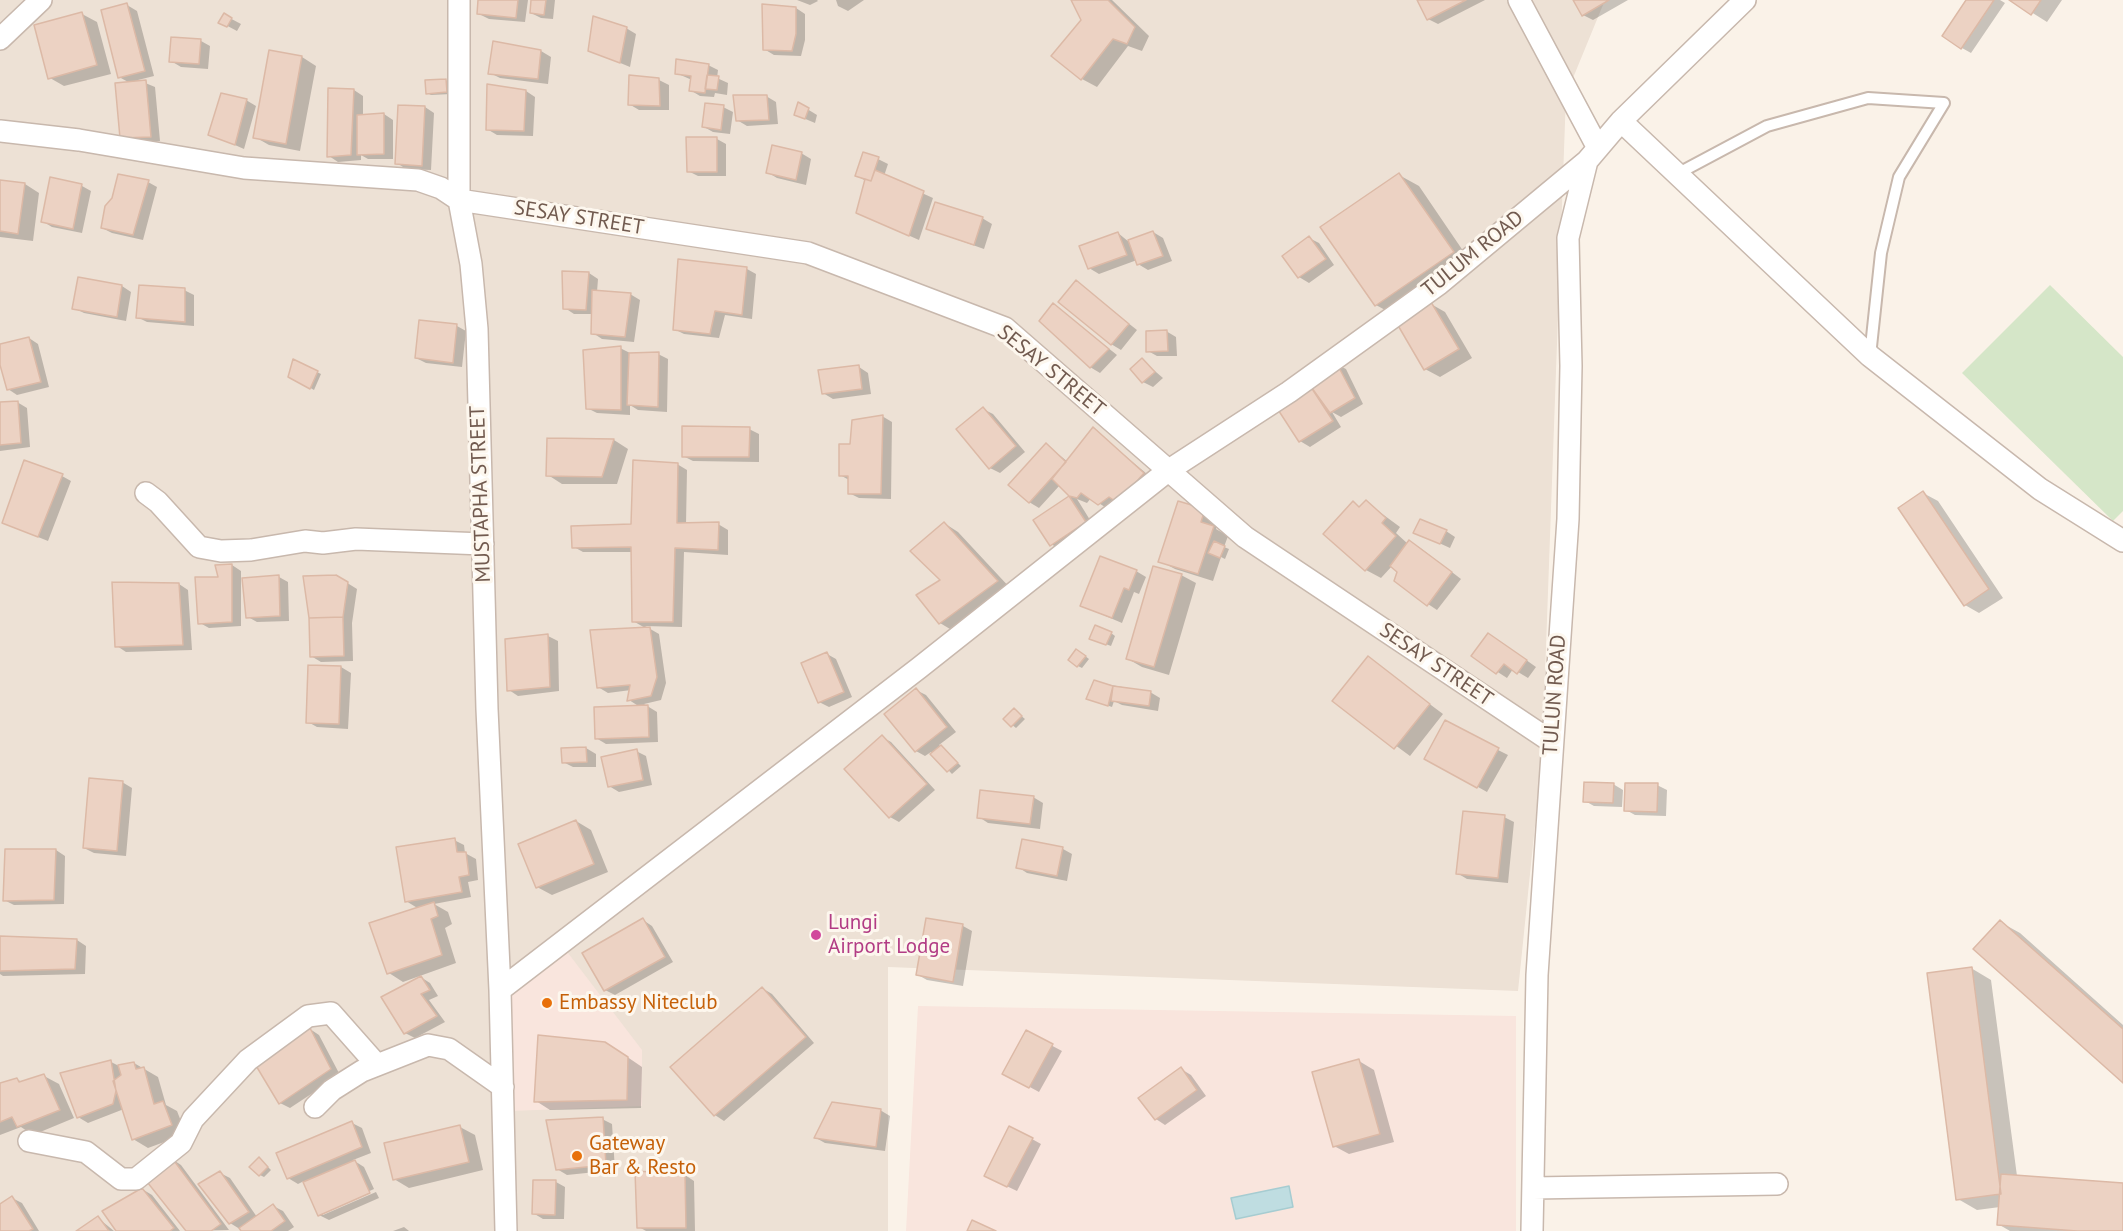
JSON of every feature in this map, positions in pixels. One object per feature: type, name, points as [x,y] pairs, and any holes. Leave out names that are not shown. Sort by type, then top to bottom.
[{"type":"street","points":[[0,39],[41,0]]},
{"type":"street","name":"MUSTAPHA STREET","points":[[459,0],[459,200],[471,264],[477,329],[487,709],[500,990],[506,1231]]},
{"type":"street","points":[[1519,0],[1592,154]]},
{"type":"street","name":"TULUM ROAD","points":[[500,990],[919,668],[1169,470],[1288,392],[1439,284],[1592,154],[1621,122],[1745,0]]},
{"type":"street","points":[[1621,122],[1870,356],[2040,489],[2123,541]]},
{"type":"street","points":[[0,131],[79,140],[244,168],[418,180],[441,188],[459,200]]},
{"type":"street","name":"TULUN ROAD","points":[[1532,1231],[1537,975],[1568,519],[1571,366],[1568,238],[1592,154]]},
{"type":"street","name":"SESAY STREET","points":[[459,200],[808,253],[1005,328],[1245,537],[1552,742]]},
{"type":"street","points":[[146,493],[158,502],[199,547],[221,551],[356,539],[483,544]]},
{"type":"street","points":[[29,1141],[86,1152],[121,1179],[136,1179],[182,1143],[193,1119],[248,1060],[308,1016],[332,1013],[378,1065]]},
{"type":"street","points":[[315,1107],[332,1090],[362,1071],[428,1045],[449,1049],[503,1087]]},
{"type":"street","points":[[1533,1188],[1777,1184]]},
{"type":"lane","points":[[1677,174],[1767,126],[1868,98],[1944,103],[1899,177],[1881,253],[1870,356]]},
{"type":"shaded area","points":[[0,0],[1605,0],[1566,95],[1542,757],[1518,991],[888,967],[888,1231],[0,1231]]},
{"type":"shaded area","name":"Embassy Niteclub","points":[[565,949],[642,1050],[642,1106],[510,1111],[511,991]]},
{"type":"shaded area","points":[[918,1006],[1516,1016],[1516,1231],[906,1231]]},
{"type":"green space","points":[[2050,285],[2123,357],[2123,511],[2113,521],[1962,373]]},
{"type":"water","points":[[1289,1186],[1293,1207],[1236,1219],[1231,1198]]},
{"type":"building","points":[[478,0],[518,0],[516,18],[477,14]]},
{"type":"building","points":[[531,0],[546,0],[544,15],[530,13]]},
{"type":"building","points":[[1071,0],[1108,0],[1135,27],[1127,44],[1113,39],[1081,80],[1051,56],[1081,20]]},
{"type":"building","points":[[1417,0],[1466,0],[1427,20]]},
{"type":"building","points":[[1573,0],[1609,0],[1582,16]]},
{"type":"building","points":[[1966,0],[1994,0],[1961,49],[1942,36]]},
{"type":"building","points":[[2009,0],[2041,0],[2031,15]]},
{"type":"building","points":[[127,3],[145,71],[118,78],[101,10]]},
{"type":"building","points":[[762,4],[796,7],[796,34],[792,51],[763,50]]},
{"type":"building","points":[[82,12],[97,65],[48,79],[34,25]]},
{"type":"building","points":[[224,13],[232,18],[227,27],[218,23]]},
{"type":"building","points":[[593,16],[627,27],[620,63],[588,51]]},
{"type":"building","points":[[171,37],[201,39],[199,64],[169,62]]},
{"type":"building","points":[[493,41],[541,50],[538,79],[488,74]]},
{"type":"building","points":[[269,50],[302,56],[286,144],[253,138]]},
{"type":"building","points":[[676,59],[709,64],[705,93],[689,91],[691,76],[675,74]]},
{"type":"building","points":[[629,75],[659,78],[660,106],[628,105]]},
{"type":"building","points":[[707,75],[719,76],[717,90],[705,89]]},
{"type":"building","points":[[446,79],[447,92],[426,94],[425,80]]},
{"type":"building","points":[[146,80],[151,137],[120,138],[115,83]]},
{"type":"building","points":[[487,84],[526,90],[524,131],[486,130]]},
{"type":"building","points":[[328,88],[354,89],[351,155],[327,157]]},
{"type":"building","points":[[221,93],[247,99],[235,145],[208,135]]},
{"type":"building","points":[[733,95],[767,95],[769,120],[736,121]]},
{"type":"building","points":[[798,102],[809,108],[805,119],[794,115]]},
{"type":"building","points":[[705,103],[724,105],[721,130],[702,127]]},
{"type":"building","points":[[398,105],[425,106],[422,166],[395,164]]},
{"type":"building","points":[[384,113],[384,154],[357,155],[357,115]]},
{"type":"building","points":[[686,137],[717,137],[717,172],[687,172]]},
{"type":"building","points":[[772,145],[802,152],[796,180],[766,173]]},
{"type":"building","points":[[863,152],[879,157],[871,181],[855,176]]},
{"type":"building","points":[[875,170],[924,191],[909,236],[856,213],[865,179],[871,181]]},
{"type":"building","points":[[1399,173],[1454,252],[1375,306],[1320,227]]},
{"type":"building","points":[[118,174],[149,180],[133,235],[101,228],[105,206],[112,198]]},
{"type":"building","points":[[50,177],[82,184],[73,229],[41,222]]},
{"type":"building","points":[[0,180],[25,183],[18,234],[0,231]]},
{"type":"building","points":[[935,202],[983,217],[974,245],[926,229]]},
{"type":"building","points":[[1153,231],[1163,256],[1137,265],[1128,240]]},
{"type":"building","points":[[1118,232],[1127,255],[1088,269],[1079,246]]},
{"type":"building","points":[[1309,236],[1326,259],[1298,278],[1282,256]]},
{"type":"building","points":[[678,259],[747,267],[742,315],[715,311],[710,334],[673,330]]},
{"type":"building","points":[[562,271],[589,272],[586,310],[563,309]]},
{"type":"building","points":[[78,277],[122,285],[117,317],[72,309]]},
{"type":"building","points":[[1076,280],[1129,324],[1111,345],[1058,302]]},
{"type":"building","points":[[139,285],[185,288],[185,322],[136,318]]},
{"type":"building","points":[[592,290],[631,293],[625,337],[591,334]]},
{"type":"building","points":[[1431,302],[1459,349],[1424,370],[1396,322]]},
{"type":"building","points":[[1053,303],[1109,349],[1090,368],[1039,321]]},
{"type":"building","points":[[419,320],[457,324],[453,363],[415,358]]},
{"type":"building","points":[[1167,330],[1168,351],[1146,352],[1146,331]]},
{"type":"building","points":[[29,337],[41,382],[7,390],[0,365],[0,344]]},
{"type":"building","points":[[621,346],[621,410],[586,409],[583,350]]},
{"type":"building","points":[[659,352],[658,407],[627,405],[629,353]]},
{"type":"building","points":[[1142,358],[1155,372],[1142,383],[1130,369]]},
{"type":"building","points":[[293,359],[318,371],[310,389],[288,377]]},
{"type":"building","points":[[1336,362],[1355,398],[1330,413],[1309,384]]},
{"type":"building","points":[[859,365],[862,389],[822,394],[818,370]]},
{"type":"building","points":[[1309,384],[1333,421],[1299,442],[1275,405]]},
{"type":"building","points":[[18,401],[21,443],[0,445],[0,402]]},
{"type":"building","points":[[983,407],[1016,446],[989,469],[956,429]]},
{"type":"building","points":[[883,415],[881,494],[848,494],[848,476],[839,476],[839,444],[850,444],[852,420]]},
{"type":"building","points":[[682,426],[750,427],[749,457],[682,457]]},
{"type":"building","points":[[1093,427],[1144,473],[1118,503],[1109,497],[1098,505],[1081,493],[1077,498],[1069,496],[1052,479]]},
{"type":"building","points":[[547,438],[614,439],[602,477],[546,476]]},
{"type":"building","points":[[1046,443],[1066,462],[1029,503],[1008,485]]},
{"type":"building","points":[[24,460],[63,474],[38,537],[2,523]]},
{"type":"building","points":[[633,460],[678,463],[677,523],[719,522],[718,550],[675,548],[673,622],[632,622],[631,547],[572,548],[571,526],[631,524]]},
{"type":"building","points":[[1923,491],[1989,589],[1964,606],[1898,508]]},
{"type":"building","points":[[1069,496],[1086,522],[1050,546],[1033,520]]},
{"type":"building","points":[[1366,500],[1386,518],[1382,523],[1396,536],[1365,571],[1323,534],[1353,501],[1359,507]]},
{"type":"building","points":[[1178,501],[1205,509],[1201,522],[1214,526],[1198,574],[1158,562]]},
{"type":"building","points":[[1420,519],[1447,530],[1440,544],[1413,533]]},
{"type":"building","points":[[944,522],[998,581],[939,624],[916,595],[940,580],[910,551]]},
{"type":"building","points":[[1409,540],[1452,572],[1427,606],[1394,581],[1397,572],[1390,566]]},
{"type":"building","points":[[1214,541],[1225,546],[1220,558],[1208,553]]},
{"type":"building","points":[[1100,556],[1137,570],[1129,590],[1124,588],[1112,618],[1080,606]]},
{"type":"building","points":[[232,564],[232,622],[198,624],[195,577],[218,577],[215,565]]},
{"type":"building","points":[[1153,566],[1182,574],[1154,667],[1126,659]]},
{"type":"building","points":[[279,575],[280,616],[246,618],[242,578]]},
{"type":"building","points":[[336,575],[348,582],[343,617],[309,618],[303,576]]},
{"type":"building","points":[[112,582],[179,583],[183,645],[115,647]]},
{"type":"building","points":[[343,617],[344,656],[310,657],[309,618]]},
{"type":"building","points":[[1095,625],[1112,632],[1106,645],[1089,639]]},
{"type":"building","points":[[650,627],[657,677],[651,696],[627,701],[630,685],[597,688],[590,630]]},
{"type":"building","points":[[1488,633],[1527,660],[1517,674],[1504,664],[1496,674],[1471,656]]},
{"type":"building","points":[[548,634],[550,687],[507,691],[505,639]]},
{"type":"building","points":[[1076,649],[1086,656],[1077,667],[1068,660]]},
{"type":"building","points":[[827,652],[844,692],[818,703],[801,663]]},
{"type":"building","points":[[1368,656],[1430,704],[1394,749],[1332,701]]},
{"type":"building","points":[[308,665],[341,666],[339,724],[306,723]]},
{"type":"building","points":[[1094,680],[1113,686],[1108,706],[1086,699]]},
{"type":"building","points":[[1113,686],[1151,691],[1149,706],[1111,701]]},
{"type":"building","points":[[916,688],[947,727],[915,752],[884,714]]},
{"type":"building","points":[[648,705],[649,737],[595,739],[594,707]]},
{"type":"building","points":[[1014,708],[1022,716],[1011,727],[1003,719]]},
{"type":"building","points":[[1445,720],[1499,748],[1477,788],[1424,759]]},
{"type":"building","points":[[882,735],[927,784],[889,818],[844,769]]},
{"type":"building","points":[[941,745],[958,763],[947,772],[930,754]]},
{"type":"building","points":[[586,747],[587,762],[562,763],[561,748]]},
{"type":"building","points":[[637,749],[643,780],[608,787],[601,757]]},
{"type":"building","points":[[89,778],[123,781],[117,851],[83,848]]},
{"type":"building","points":[[1584,782],[1614,783],[1613,803],[1583,802]]},
{"type":"building","points":[[1625,783],[1658,783],[1657,812],[1624,811]]},
{"type":"building","points":[[980,790],[1034,796],[1030,824],[977,818]]},
{"type":"building","points":[[1463,811],[1505,815],[1498,878],[1456,874]]},
{"type":"building","points":[[576,820],[594,864],[536,888],[518,844]]},
{"type":"building","points":[[455,838],[457,852],[466,852],[469,875],[459,877],[462,892],[405,902],[396,847]]},
{"type":"building","points":[[1022,839],[1063,847],[1057,876],[1016,868]]},
{"type":"building","points":[[5,849],[56,849],[54,900],[3,901]]},
{"type":"building","points":[[434,902],[438,916],[431,919],[442,955],[387,974],[369,923]]},
{"type":"building","points":[[643,918],[665,957],[604,991],[582,953]]},
{"type":"building","points":[[926,918],[963,924],[953,982],[916,975]]},
{"type":"building","points":[[2000,920],[2123,1029],[2123,1083],[1973,949]]},
{"type":"building","points":[[0,936],[77,939],[75,969],[0,971]]},
{"type":"building","points":[[1972,967],[2001,1194],[1956,1200],[1927,973]]},
{"type":"building","points":[[421,976],[430,990],[421,994],[437,1016],[404,1034],[381,997]]},
{"type":"building","points":[[762,987],[806,1037],[714,1116],[670,1067]]},
{"type":"building","points":[[310,1028],[331,1069],[279,1104],[255,1064]]},
{"type":"building","points":[[1026,1030],[1053,1044],[1029,1088],[1002,1074]]},
{"type":"building","points":[[538,1035],[605,1042],[628,1057],[627,1100],[534,1102]]},
{"type":"building","points":[[1359,1059],[1380,1134],[1333,1147],[1312,1072]]},
{"type":"building","points":[[111,1060],[116,1091],[113,1104],[77,1118],[60,1073]]},
{"type":"building","points":[[134,1062],[136,1069],[144,1067],[154,1104],[163,1101],[172,1125],[132,1140],[113,1081],[121,1075],[118,1065]]},
{"type":"building","points":[[1181,1067],[1197,1090],[1155,1120],[1138,1098]]},
{"type":"building","points":[[44,1074],[60,1110],[17,1127],[12,1117],[0,1122],[0,1083],[17,1078],[19,1082]]},
{"type":"building","points":[[832,1102],[881,1109],[876,1147],[814,1138]]},
{"type":"building","points":[[603,1117],[606,1165],[556,1170],[546,1120]]},
{"type":"building","points":[[352,1121],[362,1147],[287,1179],[276,1153]]},
{"type":"building","points":[[460,1125],[469,1162],[393,1180],[384,1143]]},
{"type":"building","points":[[1009,1126],[1033,1138],[1007,1187],[984,1176]]},
{"type":"building","points":[[259,1157],[268,1167],[259,1176],[249,1167]]},
{"type":"building","points":[[172,1158],[221,1224],[211,1231],[186,1231],[144,1178]]},
{"type":"building","points":[[355,1160],[370,1193],[318,1216],[303,1182]]},
{"type":"building","points":[[220,1171],[249,1212],[229,1224],[198,1184]]},
{"type":"building","points":[[635,1171],[685,1174],[686,1228],[637,1228]]},
{"type":"building","points":[[2001,1174],[2123,1183],[2123,1231],[2077,1231],[1997,1225]]},
{"type":"building","points":[[533,1180],[556,1180],[555,1215],[532,1214]]},
{"type":"building","points":[[142,1188],[174,1228],[170,1231],[116,1231],[102,1211]]},
{"type":"building","points":[[12,1196],[33,1229],[0,1231],[0,1204]]},
{"type":"building","points":[[273,1204],[285,1221],[271,1231],[241,1231],[239,1228]]},
{"type":"building","points":[[98,1216],[109,1231],[76,1231]]},
{"type":"building","points":[[972,1220],[996,1231],[967,1231]]},
{"type":"place","name":"Lungi Airport Lodge","points":[[816,935]]},
{"type":"place","name":"Embassy Niteclub","points":[[547,1003]]},
{"type":"place","name":"Gateway Bar & Resto","points":[[577,1156]]}]
